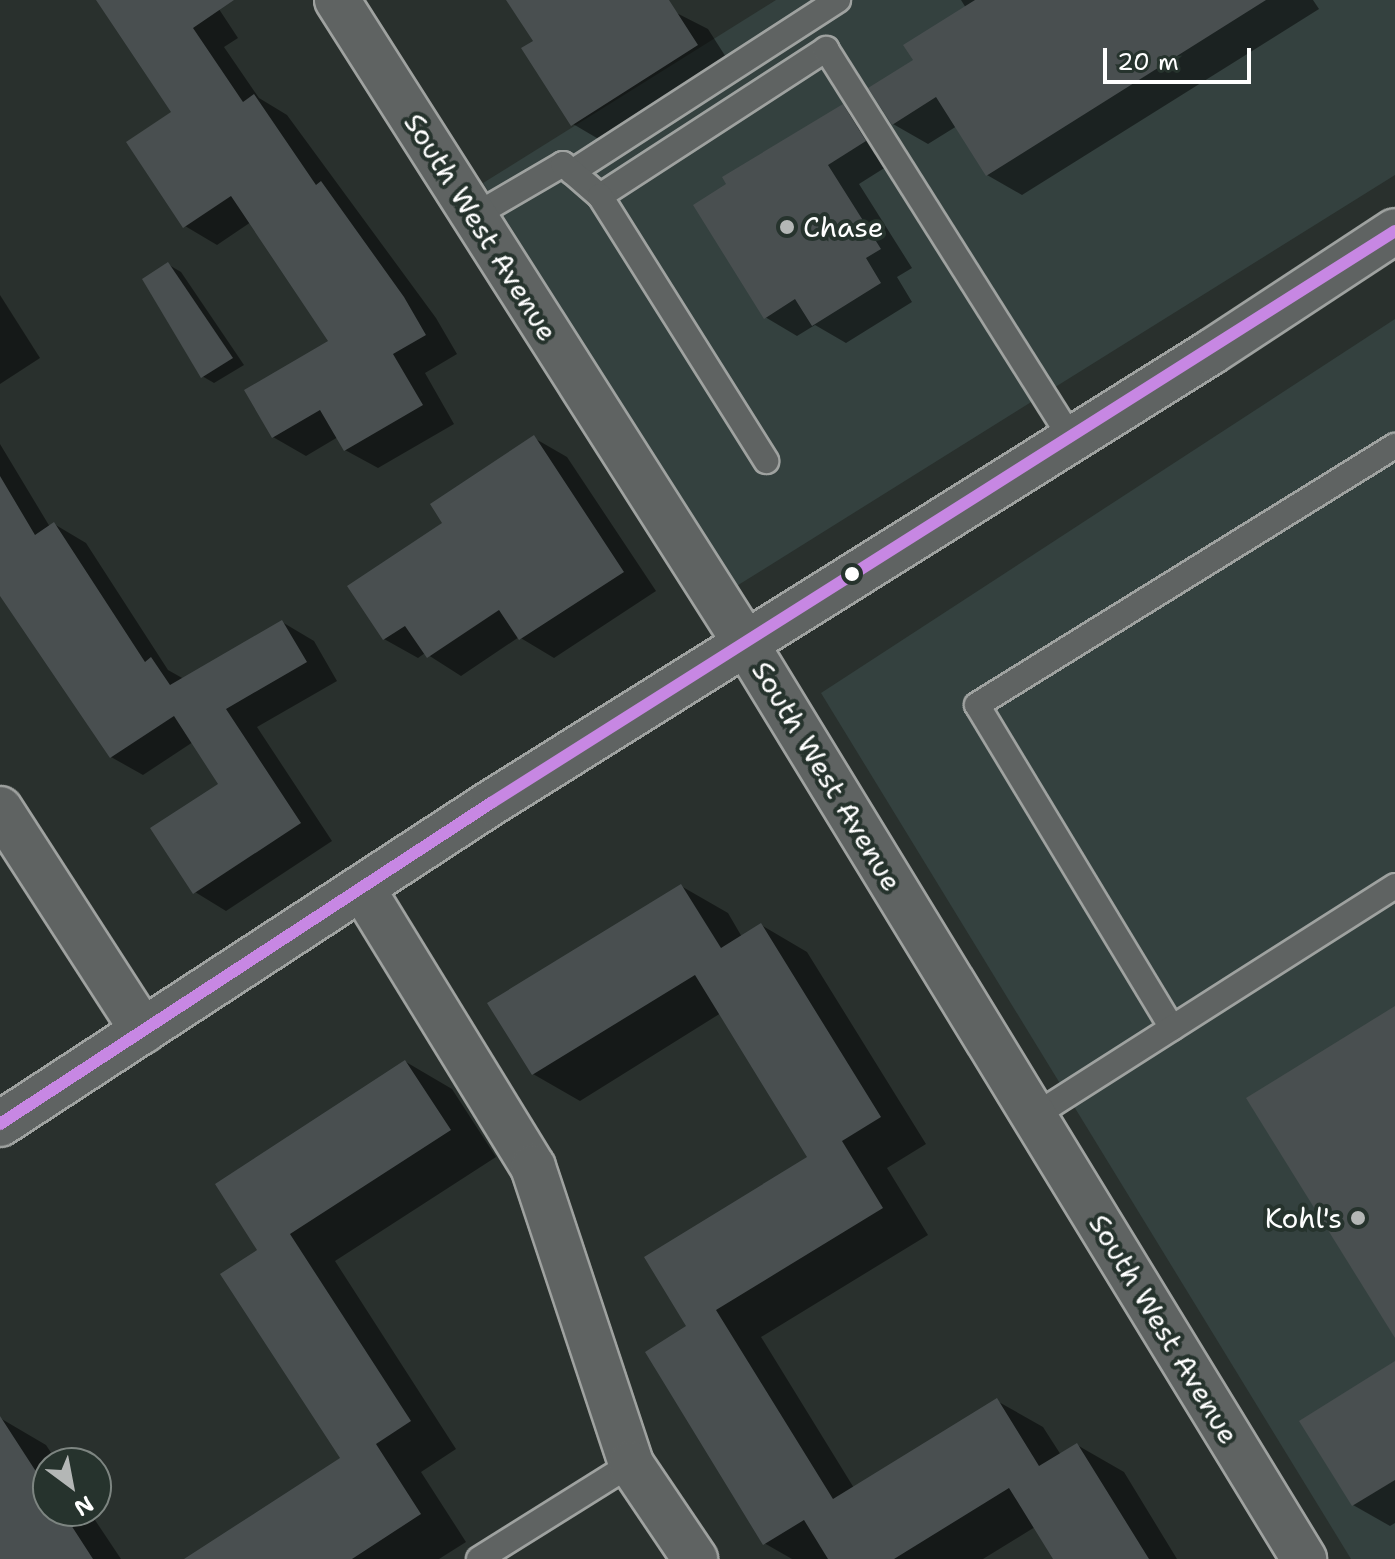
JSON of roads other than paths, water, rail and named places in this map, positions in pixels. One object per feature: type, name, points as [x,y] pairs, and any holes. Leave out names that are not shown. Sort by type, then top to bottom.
[{"type":"street","name":"South West Avenue","points":[[337,0],[746,644],[1304,1559]]},
{"type":"street","points":[[0,1124],[362,888],[1395,231]]},
{"type":"street","points":[[0,809],[143,1031]]},
{"type":"street","points":[[362,888],[533,1167],[631,1464],[695,1559]]},
{"type":"lane","points":[[572,172],[838,0]]},
{"type":"lane","points":[[600,196],[826,49],[1072,439]]},
{"type":"lane","points":[[474,216],[563,164],[600,196],[766,461]]},
{"type":"lane","points":[[1172,1028],[977,705],[1395,446]]},
{"type":"lane","points":[[1034,1116],[1395,886]]},
{"type":"lane","points":[[479,1559],[631,1464]]},
{"type":"place","name":"Chase","points":[[787,227]]},
{"type":"place","name":"Kohl's","points":[[1358,1218]]}]
